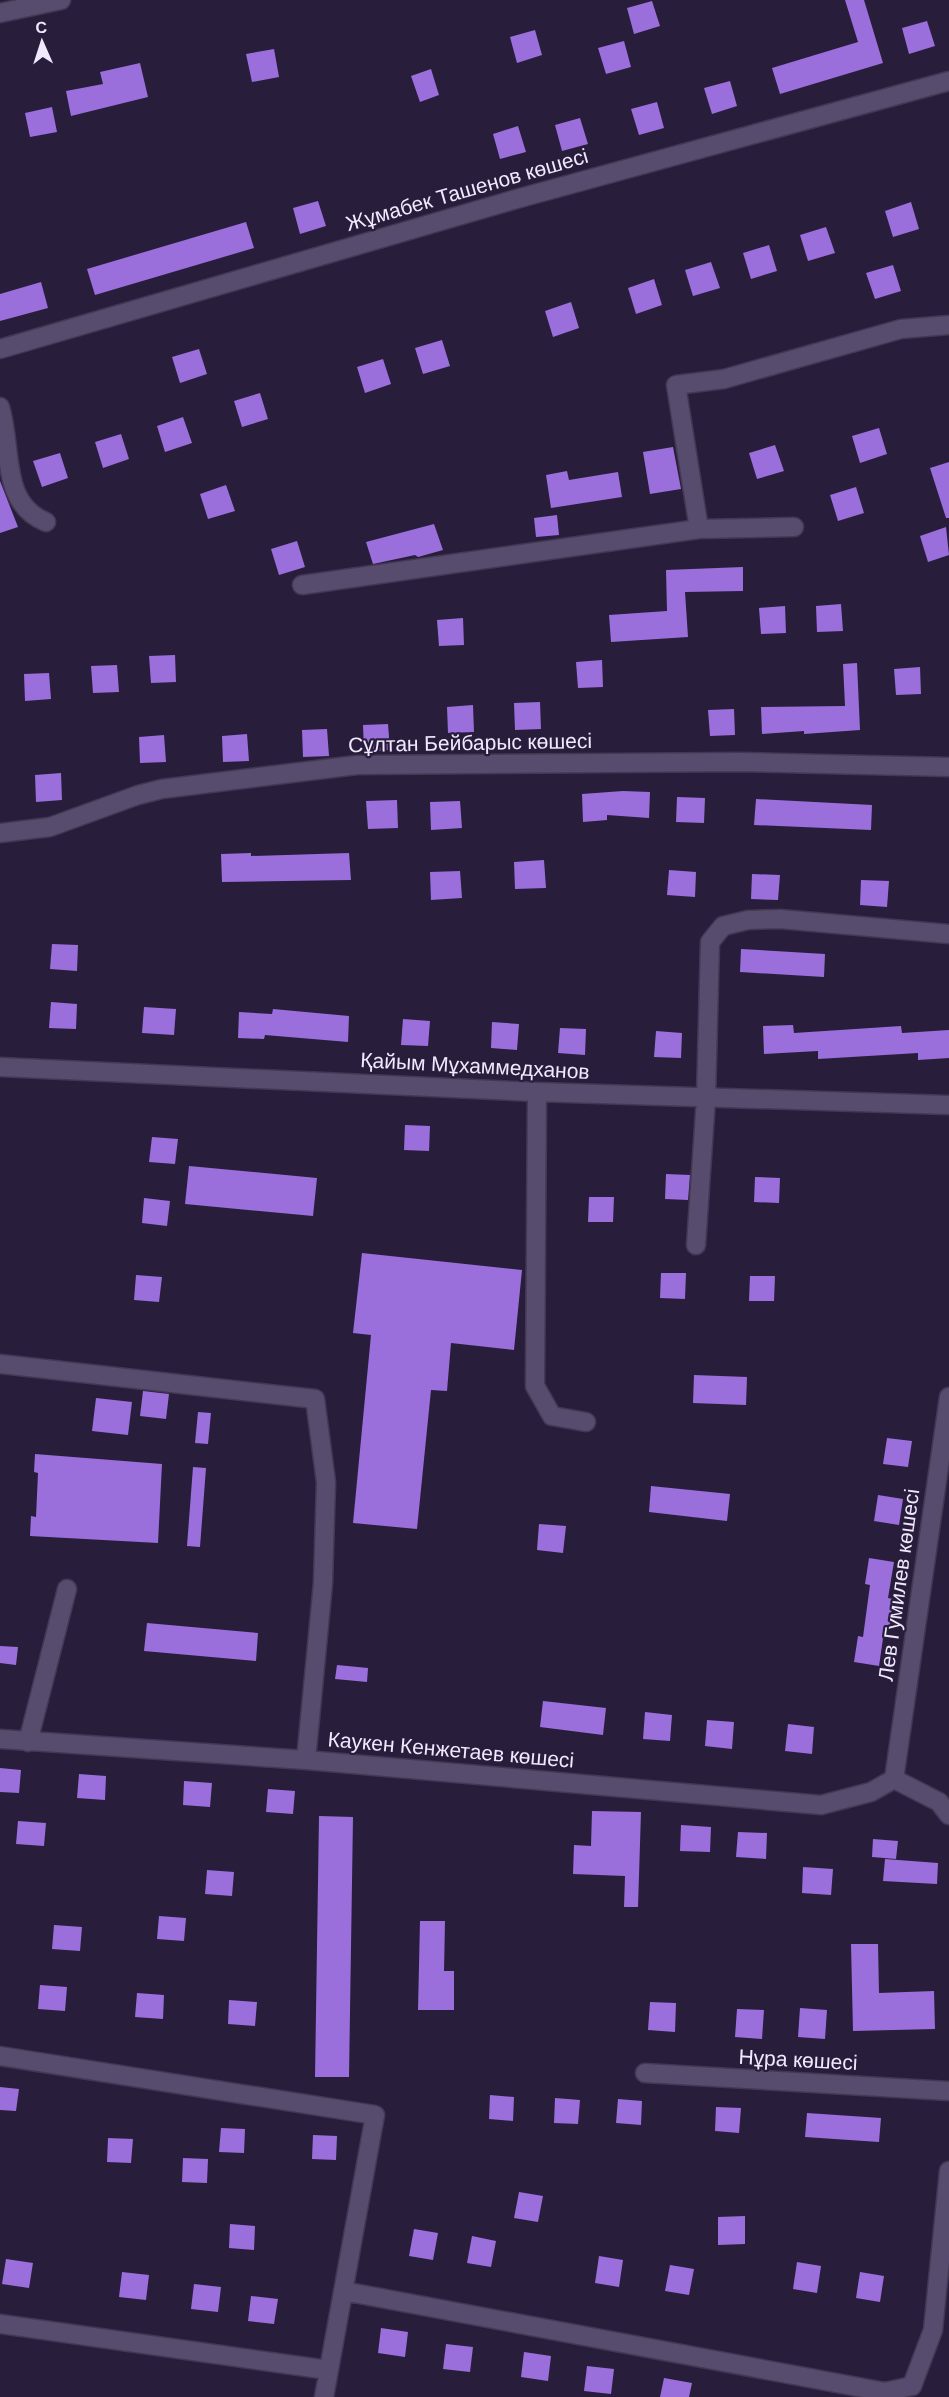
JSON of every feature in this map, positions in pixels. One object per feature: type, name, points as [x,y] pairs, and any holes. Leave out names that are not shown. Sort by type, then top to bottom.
[{"type":"street","points":[[0,13],[61,0]]},
{"type":"street","name":"Жұмабек Ташенов көшесі","points":[[0,349],[520,198],[949,81]]},
{"type":"street","points":[[699,529],[676,385],[724,379],[901,329],[949,325]]},
{"type":"street","points":[[0,407],[7,438],[8,483],[21,510],[29,516],[46,522]]},
{"type":"street","points":[[302,585],[699,529],[794,527]]},
{"type":"street","name":"Сұлтан Бейбарыс көшесі","points":[[0,833],[50,827],[138,795],[162,789],[357,765],[742,762],[949,767]]},
{"type":"street","points":[[696,1245],[706,1098],[710,942],[723,926],[748,920],[780,920],[949,934]]},
{"type":"street","name":"Қайым Мұхаммедханов","points":[[0,1067],[537,1092],[949,1105]]},
{"type":"street","points":[[537,1092],[535,1386],[552,1416],[586,1422]]},
{"type":"street","points":[[0,1364],[315,1399],[326,1482],[323,1583],[306,1760]]},
{"type":"street","name":"Лев Гумилев көшесі","points":[[894,1779],[949,1397]]},
{"type":"street","points":[[28,1742],[67,1589]]},
{"type":"street","name":"Каукен Кенжетаев көшесі","points":[[0,1739],[306,1760],[821,1805],[871,1792],[894,1779]]},
{"type":"street","points":[[894,1779],[939,1802],[949,1815]]},
{"type":"street","points":[[0,2056],[375,2115],[324,2397]]},
{"type":"street","name":"Нұра көшесі","points":[[645,2073],[949,2091]]},
{"type":"street","points":[[897,2397],[912,2386],[933,2330],[949,2171]]},
{"type":"street","points":[[343,2291],[885,2392],[912,2386]]},
{"type":"street","points":[[0,2324],[328,2370]]},
{"type":"building","points":[[845,0],[864,0],[883,63],[780,94],[772,68],[858,42]]},
{"type":"building","points":[[652,1],[660,26],[634,34],[627,8]]},
{"type":"building","points":[[927,21],[935,46],[909,54],[902,28]]},
{"type":"building","points":[[535,30],[542,55],[517,63],[510,37]]},
{"type":"building","points":[[624,41],[631,67],[606,74],[598,48]]},
{"type":"building","points":[[274,49],[279,77],[252,82],[246,54]]},
{"type":"building","points":[[140,63],[148,97],[71,116],[66,91],[103,84],[100,72]]},
{"type":"building","points":[[431,69],[439,95],[420,102],[411,76]]},
{"type":"building","points":[[730,81],[737,106],[712,114],[704,88]]},
{"type":"building","points":[[657,102],[664,128],[639,135],[631,109]]},
{"type":"building","points":[[52,107],[57,132],[30,137],[25,113]]},
{"type":"building","points":[[580,118],[588,144],[562,151],[555,125]]},
{"type":"building","points":[[518,126],[526,152],[500,159],[493,134]]},
{"type":"building","points":[[318,201],[326,226],[300,234],[293,208]]},
{"type":"building","points":[[911,202],[919,229],[893,237],[885,211]]},
{"type":"building","points":[[246,222],[254,248],[95,295],[87,269]]},
{"type":"building","points":[[826,227],[835,253],[808,261],[800,235]]},
{"type":"building","points":[[769,245],[777,271],[751,279],[743,253]]},
{"type":"building","points":[[711,262],[720,288],[693,296],[685,270]]},
{"type":"building","points":[[893,265],[901,291],[875,299],[866,273]]},
{"type":"building","points":[[654,279],[662,305],[636,314],[628,288]]},
{"type":"building","points":[[41,282],[48,308],[0,321],[0,294]]},
{"type":"building","points":[[571,302],[579,328],[553,337],[545,311]]},
{"type":"building","points":[[442,340],[450,366],[423,374],[415,348]]},
{"type":"building","points":[[199,349],[207,374],[180,383],[172,357]]},
{"type":"building","points":[[383,359],[391,384],[365,393],[357,367]]},
{"type":"building","points":[[260,393],[268,419],[242,427],[234,401]]},
{"type":"building","points":[[183,417],[192,443],[165,452],[157,426]]},
{"type":"building","points":[[879,428],[887,454],[860,463],[852,436]]},
{"type":"building","points":[[121,434],[129,459],[103,468],[95,442]]},
{"type":"building","points":[[775,445],[784,471],[757,479],[749,453]]},
{"type":"building","points":[[673,447],[681,489],[650,494],[643,452]]},
{"type":"building","points":[[60,453],[68,478],[42,487],[33,461]]},
{"type":"building","points":[[949,462],[949,518],[946,518],[930,468]]},
{"type":"building","points":[[567,471],[569,480],[618,472],[622,497],[551,508],[546,475]]},
{"type":"building","points":[[0,481],[18,527],[0,533]]},
{"type":"building","points":[[226,485],[235,511],[208,519],[200,494]]},
{"type":"building","points":[[856,487],[864,513],[838,521],[830,495]]},
{"type":"building","points":[[557,515],[559,535],[536,537],[534,518]]},
{"type":"building","points":[[434,524],[443,550],[418,557],[415,555],[373,564],[366,542]]},
{"type":"building","points":[[946,527],[949,555],[928,562],[920,536]]},
{"type":"building","points":[[297,541],[305,567],[279,575],[271,549]]},
{"type":"building","points":[[743,567],[743,591],[685,592],[688,637],[611,642],[609,615],[667,611],[666,570]]},
{"type":"building","points":[[841,604],[843,631],[817,632],[816,606]]},
{"type":"building","points":[[785,606],[786,633],[761,634],[759,608]]},
{"type":"building","points":[[463,618],[464,645],[439,646],[437,620]]},
{"type":"building","points":[[175,655],[176,682],[151,683],[149,656]]},
{"type":"building","points":[[602,660],[603,687],[578,688],[576,662]]},
{"type":"building","points":[[857,663],[860,730],[762,734],[761,707],[845,706],[843,664]]},
{"type":"building","points":[[117,665],[119,692],[93,693],[91,666]]},
{"type":"building","points":[[920,667],[921,694],[896,695],[894,669]]},
{"type":"building","points":[[49,673],[51,699],[25,701],[24,674]]},
{"type":"building","points":[[540,702],[541,729],[515,730],[514,703]]},
{"type":"building","points":[[473,705],[474,732],[448,733],[447,707]]},
{"type":"building","points":[[734,709],[735,735],[710,736],[708,710]]},
{"type":"building","points":[[388,724],[390,750],[364,752],[363,725]]},
{"type":"building","points":[[327,729],[329,756],[303,757],[302,730]]},
{"type":"building","points":[[247,734],[249,761],[223,762],[222,736]]},
{"type":"building","points":[[164,735],[166,762],[140,763],[139,737]]},
{"type":"building","points":[[61,773],[62,800],[36,802],[35,775]]},
{"type":"building","points":[[650,792],[649,818],[607,815],[607,820],[583,822],[582,794]]},
{"type":"building","points":[[677,797],[705,798],[704,823],[676,822]]},
{"type":"building","points":[[756,799],[872,805],[871,830],[754,825]]},
{"type":"building","points":[[397,800],[398,828],[368,829],[366,801]]},
{"type":"building","points":[[460,801],[462,828],[431,830],[430,802]]},
{"type":"building","points":[[251,853],[251,856],[349,853],[351,880],[222,882],[221,854]]},
{"type":"building","points":[[544,860],[546,888],[515,889],[514,862]]},
{"type":"building","points":[[669,870],[696,872],[695,897],[667,895]]},
{"type":"building","points":[[460,871],[462,898],[431,900],[430,872]]},
{"type":"building","points":[[752,874],[780,875],[778,900],[751,899]]},
{"type":"building","points":[[861,880],[889,881],[887,907],[860,905]]},
{"type":"building","points":[[52,944],[78,945],[77,971],[50,969]]},
{"type":"building","points":[[741,949],[825,954],[824,977],[740,972]]},
{"type":"building","points":[[51,1002],[77,1004],[76,1029],[49,1028]]},
{"type":"building","points":[[144,1007],[176,1009],[174,1035],[142,1033]]},
{"type":"building","points":[[273,1009],[349,1016],[348,1042],[265,1035],[264,1039],[238,1038],[239,1012],[272,1014]]},
{"type":"building","points":[[403,1019],[430,1021],[428,1046],[401,1045]]},
{"type":"building","points":[[492,1022],[519,1024],[517,1050],[491,1048]]},
{"type":"building","points":[[793,1025],[794,1033],[901,1026],[902,1033],[949,1030],[949,1058],[918,1060],[918,1053],[818,1059],[818,1051],[764,1054],[763,1026]]},
{"type":"building","points":[[560,1028],[586,1029],[585,1055],[558,1053]]},
{"type":"building","points":[[656,1031],[682,1033],[681,1058],[654,1057]]},
{"type":"building","points":[[405,1125],[430,1126],[429,1151],[404,1150]]},
{"type":"building","points":[[152,1137],[178,1139],[175,1164],[149,1162]]},
{"type":"building","points":[[189,1166],[317,1178],[313,1216],[185,1204]]},
{"type":"building","points":[[666,1174],[690,1175],[688,1200],[665,1199]]},
{"type":"building","points":[[755,1177],[780,1178],[779,1203],[754,1202]]},
{"type":"building","points":[[589,1197],[614,1197],[613,1222],[588,1222]]},
{"type":"building","points":[[144,1198],[170,1201],[167,1226],[142,1223]]},
{"type":"building","points":[[362,1253],[522,1270],[514,1350],[451,1343],[447,1391],[431,1390],[417,1529],[353,1523],[371,1335],[353,1333]]},
{"type":"building","points":[[661,1273],[686,1273],[685,1299],[660,1298]]},
{"type":"building","points":[[136,1275],[162,1277],[159,1302],[134,1300]]},
{"type":"building","points":[[750,1276],[775,1276],[774,1301],[749,1301]]},
{"type":"building","points":[[694,1375],[747,1377],[746,1405],[693,1403]]},
{"type":"building","points":[[143,1391],[169,1394],[166,1419],[140,1416]]},
{"type":"building","points":[[96,1398],[132,1402],[128,1435],[92,1431]]},
{"type":"building","points":[[198,1412],[211,1413],[208,1444],[195,1443]]},
{"type":"building","points":[[887,1438],[912,1441],[908,1467],[883,1464]]},
{"type":"building","points":[[35,1454],[162,1464],[158,1543],[30,1536],[31,1516],[36,1517],[38,1473],[34,1472]]},
{"type":"building","points":[[193,1467],[206,1468],[200,1547],[187,1546]]},
{"type":"building","points":[[651,1486],[730,1494],[727,1521],[649,1512]]},
{"type":"building","points":[[878,1495],[903,1499],[899,1525],[874,1521]]},
{"type":"building","points":[[539,1524],[566,1526],[563,1553],[537,1550]]},
{"type":"building","points":[[869,1558],[894,1562],[888,1598],[893,1599],[890,1625],[885,1625],[879,1666],[854,1662],[858,1636],[863,1637],[870,1585],[865,1584]]},
{"type":"building","points":[[147,1623],[258,1633],[256,1661],[144,1651]]},
{"type":"building","points":[[0,1646],[18,1647],[16,1665],[0,1663]]},
{"type":"building","points":[[337,1665],[368,1668],[367,1682],[335,1679]]},
{"type":"building","points":[[543,1701],[606,1708],[603,1735],[540,1727]]},
{"type":"building","points":[[645,1712],[672,1715],[670,1741],[643,1739]]},
{"type":"building","points":[[707,1720],[734,1722],[732,1749],[705,1746]]},
{"type":"building","points":[[788,1724],[814,1727],[812,1754],[785,1751]]},
{"type":"building","points":[[0,1768],[21,1770],[19,1793],[0,1792]]},
{"type":"building","points":[[79,1774],[106,1776],[105,1800],[77,1798]]},
{"type":"building","points":[[184,1781],[212,1783],[210,1807],[183,1805]]},
{"type":"building","points":[[268,1789],[295,1791],[293,1814],[266,1812]]},
{"type":"building","points":[[592,1811],[641,1812],[638,1907],[624,1907],[625,1876],[573,1874],[574,1845],[591,1846]]},
{"type":"building","points":[[319,1816],[353,1817],[349,2077],[315,2077]]},
{"type":"building","points":[[18,1821],[46,1823],[44,1846],[16,1844]]},
{"type":"building","points":[[681,1825],[711,1827],[710,1852],[680,1851]]},
{"type":"building","points":[[738,1832],[767,1833],[766,1859],[736,1857]]},
{"type":"building","points":[[873,1839],[898,1841],[896,1859],[872,1857]]},
{"type":"building","points":[[885,1859],[938,1863],[937,1884],[883,1881]]},
{"type":"building","points":[[803,1867],[833,1869],[831,1895],[802,1893]]},
{"type":"building","points":[[207,1870],[234,1872],[232,1896],[205,1894]]},
{"type":"building","points":[[159,1916],[186,1918],[184,1941],[157,1939]]},
{"type":"building","points":[[420,1921],[445,1921],[444,1971],[454,1971],[454,2010],[418,2010]]},
{"type":"building","points":[[54,1925],[82,1927],[80,1951],[52,1949]]},
{"type":"building","points":[[851,1944],[878,1944],[879,1993],[934,1991],[935,2029],[853,2031]]},
{"type":"building","points":[[40,1985],[67,1987],[65,2011],[38,2009]]},
{"type":"building","points":[[137,1993],[164,1995],[163,2019],[135,2017]]},
{"type":"building","points":[[229,2000],[257,2002],[255,2026],[228,2024]]},
{"type":"building","points":[[650,2002],[676,2003],[675,2032],[648,2030]]},
{"type":"building","points":[[800,2008],[827,2010],[825,2039],[798,2037]]},
{"type":"building","points":[[737,2009],[764,2010],[762,2039],[735,2037]]},
{"type":"building","points":[[0,2087],[19,2089],[16,2111],[0,2110]]},
{"type":"building","points":[[490,2095],[514,2097],[513,2121],[489,2119]]},
{"type":"building","points":[[555,2098],[580,2100],[578,2124],[554,2123]]},
{"type":"building","points":[[618,2099],[642,2101],[641,2125],[616,2123]]},
{"type":"building","points":[[716,2107],[741,2108],[739,2133],[715,2131]]},
{"type":"building","points":[[807,2113],[881,2118],[879,2142],[805,2137]]},
{"type":"building","points":[[221,2128],[245,2129],[244,2153],[219,2152]]},
{"type":"building","points":[[313,2135],[337,2136],[336,2160],[312,2159]]},
{"type":"building","points":[[108,2138],[133,2139],[131,2163],[107,2162]]},
{"type":"building","points":[[183,2158],[208,2159],[207,2183],[182,2182]]},
{"type":"building","points":[[519,2192],[543,2196],[538,2222],[514,2218]]},
{"type":"building","points":[[745,2216],[745,2244],[718,2245],[718,2217]]},
{"type":"building","points":[[230,2224],[255,2226],[254,2250],[229,2248]]},
{"type":"building","points":[[414,2229],[438,2233],[433,2260],[409,2256]]},
{"type":"building","points":[[472,2236],[496,2241],[491,2267],[467,2263]]},
{"type":"building","points":[[599,2256],[623,2260],[619,2287],[595,2283]]},
{"type":"building","points":[[6,2259],[33,2263],[29,2288],[2,2284]]},
{"type":"building","points":[[797,2262],[821,2266],[817,2293],[793,2289]]},
{"type":"building","points":[[670,2265],[694,2269],[689,2295],[665,2291]]},
{"type":"building","points":[[122,2272],[149,2275],[146,2300],[119,2297]]},
{"type":"building","points":[[860,2272],[884,2276],[880,2302],[856,2298]]},
{"type":"building","points":[[194,2284],[221,2287],[218,2312],[191,2309]]},
{"type":"building","points":[[251,2296],[278,2299],[274,2324],[248,2321]]},
{"type":"building","points":[[381,2328],[408,2332],[405,2357],[378,2353]]},
{"type":"building","points":[[446,2344],[473,2347],[470,2372],[443,2369]]},
{"type":"building","points":[[524,2352],[551,2356],[548,2381],[521,2377]]},
{"type":"building","points":[[587,2366],[614,2369],[611,2394],[584,2391]]},
{"type":"building","points":[[664,2378],[692,2383],[689,2397],[660,2397]]}]
